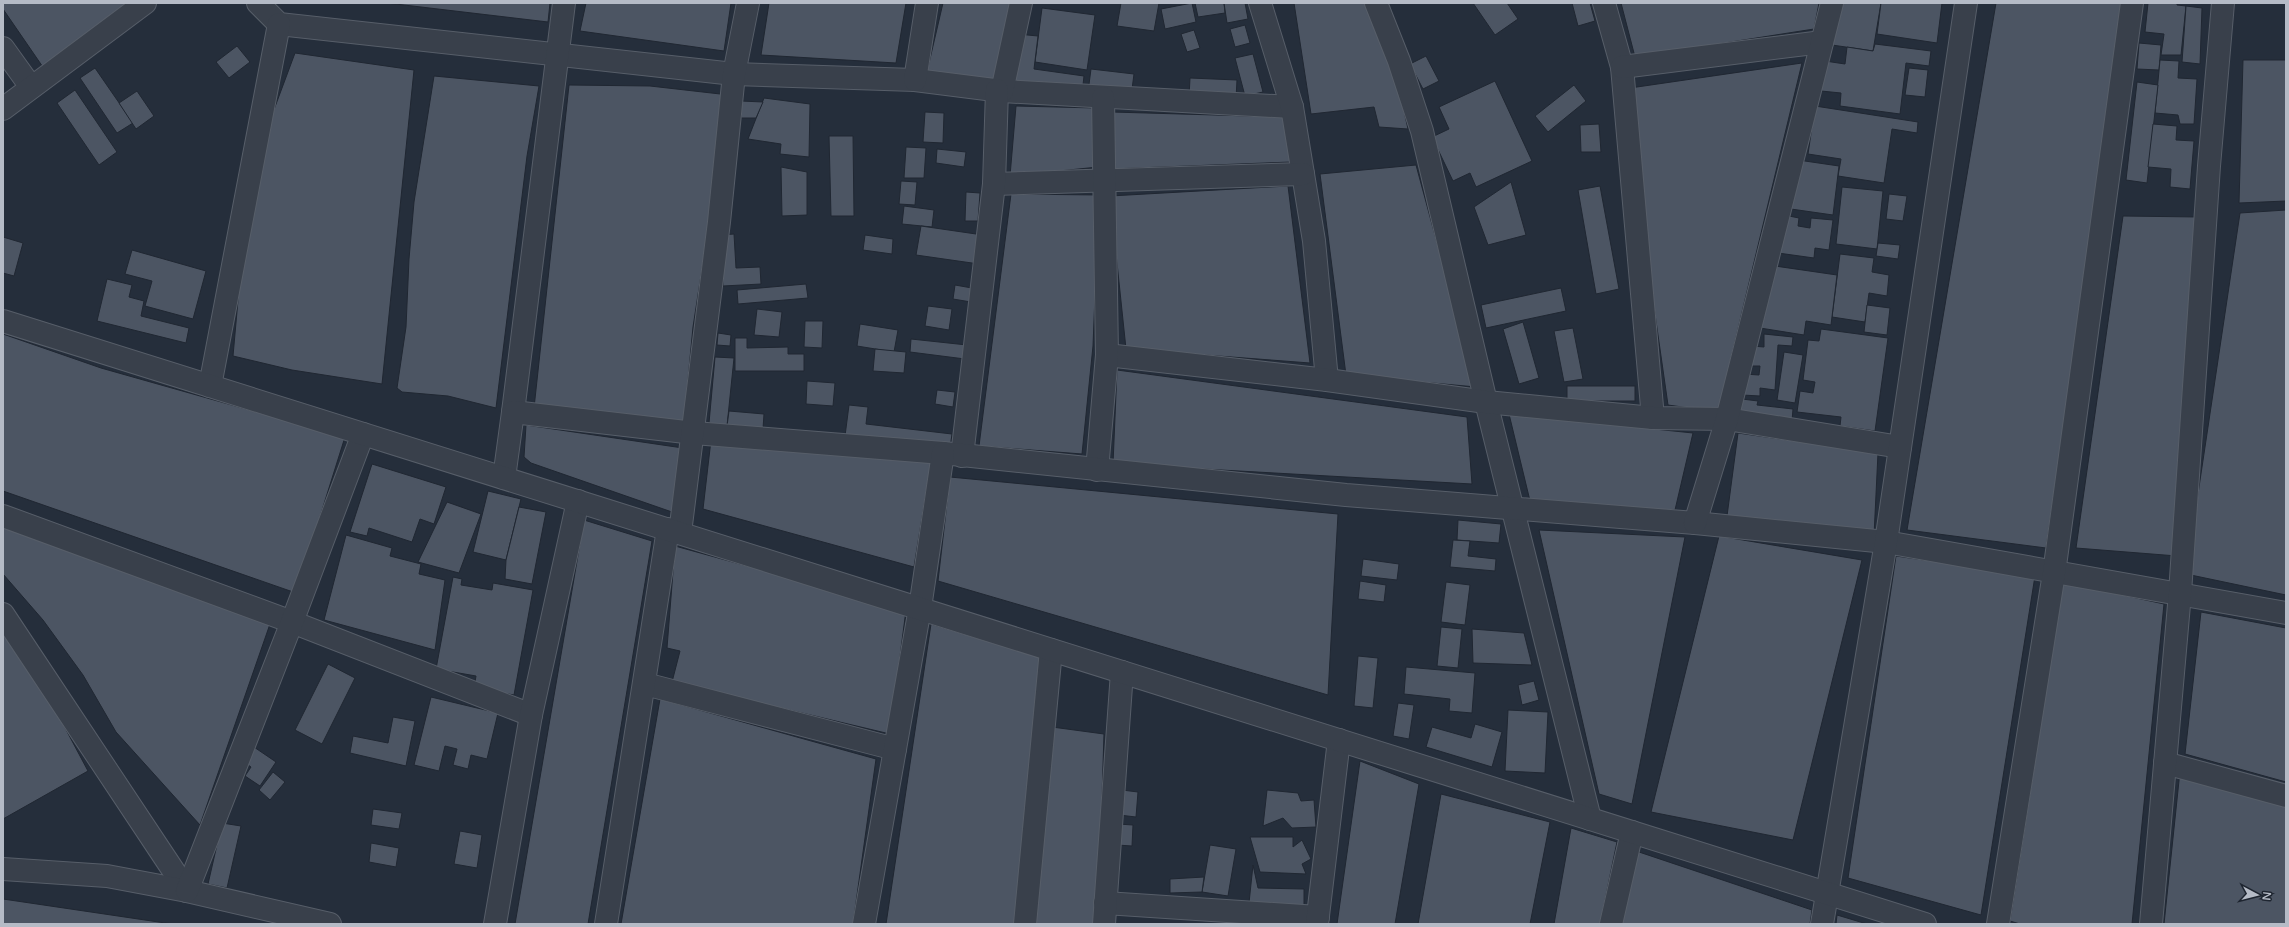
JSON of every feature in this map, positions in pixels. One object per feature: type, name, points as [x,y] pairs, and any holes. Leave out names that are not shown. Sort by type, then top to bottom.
[{"type":"street","points":[[3,109],[30,87],[146,3]]},
{"type":"street","points":[[258,3],[279,24],[734,74],[915,80],[999,90],[1103,98],[1292,107]]},
{"type":"street","points":[[504,478],[556,55],[564,3]]},
{"type":"street","points":[[606,924],[645,684],[694,433],[719,222],[734,74],[748,3]]},
{"type":"street","points":[[915,80],[927,3]]},
{"type":"street","points":[[864,924],[920,608],[953,455],[994,184],[999,90],[1021,3]]},
{"type":"street","points":[[1260,3],[1292,107],[1314,241],[1327,380]]},
{"type":"street","points":[[1376,3],[1399,61],[1422,131],[1486,402],[1590,819]]},
{"type":"street","points":[[1604,3],[1622,67],[1653,418]]},
{"type":"street","points":[[1695,523],[1727,419],[1832,3]]},
{"type":"street","points":[[1822,924],[1886,542],[1966,3]]},
{"type":"street","points":[[1998,924],[2054,573],[2132,3]]},
{"type":"street","points":[[2151,924],[2180,593],[2209,166],[2223,3]]},
{"type":"street","points":[[210,386],[279,24]]},
{"type":"street","points":[[1622,67],[1822,42]]},
{"type":"street","points":[[3,48],[30,87]]},
{"type":"street","points":[[1097,470],[1107,354],[1103,181],[1103,98]]},
{"type":"street","points":[[994,184],[1303,174]]},
{"type":"street","points":[[3,321],[1925,924]]},
{"type":"street","points":[[1107,354],[1327,380],[1486,402],[1653,418],[1727,419],[1900,447]]},
{"type":"street","points":[[513,412],[694,433],[953,455],[1346,495],[1695,523],[1886,542],[2286,613]]},
{"type":"street","points":[[187,891],[292,622],[363,434]]},
{"type":"street","points":[[495,924],[532,715],[578,501]]},
{"type":"street","points":[[3,516],[292,622],[532,715]]},
{"type":"street","points":[[3,614],[187,891]]},
{"type":"street","points":[[1025,924],[1051,650]]},
{"type":"street","points":[[1122,672],[1105,914],[1318,921],[1339,740]]},
{"type":"street","points":[[645,684],[895,749]]},
{"type":"street","points":[[2165,763],[2286,796]]},
{"type":"street","points":[[1611,924],[1632,832]]},
{"type":"street","points":[[3,869],[107,876],[187,891],[330,924]]},
{"type":"building","points":[[3,3],[138,3],[47,73],[3,9]]},
{"type":"building","points":[[387,3],[550,3],[548,22]]},
{"type":"building","points":[[586,3],[731,3],[724,51],[580,31]]},
{"type":"building","points":[[769,3],[906,3],[896,63],[761,55]]},
{"type":"building","points":[[943,3],[1013,3],[995,82],[926,76]]},
{"type":"building","points":[[1121,3],[1159,3],[1154,31],[1117,26]]},
{"type":"building","points":[[1192,3],[1196,22],[1165,29],[1161,9]]},
{"type":"building","points":[[1195,3],[1224,3],[1225,13],[1198,17]]},
{"type":"building","points":[[1224,3],[1245,3],[1248,19],[1227,23]]},
{"type":"building","points":[[1294,3],[1372,3],[1387,35],[1408,129],[1379,127],[1374,107],[1311,114]]},
{"type":"building","points":[[1473,3],[1507,3],[1518,19],[1495,35]]},
{"type":"building","points":[[1572,3],[1590,3],[1595,21],[1578,26]]},
{"type":"building","points":[[1621,3],[1819,3],[1814,29],[1635,57]]},
{"type":"building","points":[[1839,3],[1881,3],[1873,51],[1832,45]]},
{"type":"building","points":[[1881,3],[1942,3],[1937,43],[1877,34]]},
{"type":"building","points":[[1996,3],[2126,3],[2046,548],[1907,530]]},
{"type":"building","points":[[2148,3],[2177,3],[2177,5],[2186,6],[2181,55],[2161,55],[2164,34],[2145,32]]},
{"type":"building","points":[[2186,6],[2202,8],[2200,64],[2182,62]]},
{"type":"building","points":[[1042,8],[1095,15],[1087,70],[1035,62]]},
{"type":"building","points":[[1245,25],[1250,43],[1235,47],[1230,29]]},
{"type":"building","points":[[1194,30],[1200,48],[1187,52],[1181,34]]},
{"type":"building","points":[[1017,34],[1038,36],[1034,69],[1084,76],[1082,94],[1010,85]]},
{"type":"building","points":[[2139,43],[2161,45],[2159,70],[2137,69]]},
{"type":"building","points":[[1875,44],[1931,51],[1929,66],[1906,63],[1900,114],[1840,106],[1841,93],[1821,91],[1825,61],[1845,64],[1847,47],[1873,51]]},
{"type":"building","points":[[237,46],[250,62],[229,78],[216,62]]},
{"type":"building","points":[[295,53],[414,70],[382,384],[292,370],[233,356],[244,233],[269,123]]},
{"type":"building","points":[[1253,54],[1263,92],[1245,96],[1235,58]]},
{"type":"building","points":[[1426,56],[1439,81],[1423,89],[1410,64]]},
{"type":"building","points":[[2160,60],[2179,61],[2178,78],[2197,79],[2194,124],[2180,124],[2178,115],[2155,113]]},
{"type":"building","points":[[2243,60],[2286,60],[2286,201],[2239,203]]},
{"type":"building","points":[[1802,63],[1718,412],[1668,405],[1649,272],[1630,88]]},
{"type":"building","points":[[95,68],[133,123],[117,133],[80,78]]},
{"type":"building","points":[[1909,68],[1928,70],[1925,97],[1905,95]]},
{"type":"building","points":[[1091,69],[1134,74],[1131,97],[1088,92]]},
{"type":"building","points":[[434,76],[539,86],[527,156],[496,408],[448,396],[402,392],[397,388],[406,327],[409,259],[414,202]]},
{"type":"building","points":[[1190,78],[1237,80],[1236,99],[1189,97]]},
{"type":"building","points":[[1495,81],[1532,161],[1476,187],[1470,173],[1453,181],[1432,137],[1449,129],[1439,107]]},
{"type":"building","points":[[2137,82],[2158,85],[2147,183],[2126,180]]},
{"type":"building","points":[[569,85],[650,86],[729,95],[693,327],[684,421],[534,408]]},
{"type":"building","points":[[1574,85],[1586,101],[1548,132],[1535,116]]},
{"type":"building","points":[[75,90],[117,152],[99,165],[57,103]]},
{"type":"building","points":[[137,91],[154,116],[136,129],[119,103]]},
{"type":"building","points":[[764,98],[810,104],[809,157],[780,154],[781,144],[748,139]]},
{"type":"building","points":[[741,101],[763,102],[756,118],[741,118]]},
{"type":"building","points":[[1016,106],[1096,108],[1098,167],[1010,176]]},
{"type":"building","points":[[1815,106],[1918,122],[1917,133],[1892,129],[1884,183],[1838,176],[1841,159],[1808,154]]},
{"type":"building","points":[[925,112],[944,113],[943,143],[923,142]]},
{"type":"building","points":[[1112,112],[1284,117],[1291,162],[1111,169]]},
{"type":"building","points":[[1599,124],[1601,152],[1581,152],[1580,125]]},
{"type":"building","points":[[2153,124],[2177,126],[2176,140],[2194,141],[2190,189],[2170,187],[2171,169],[2148,167]]},
{"type":"building","points":[[829,136],[853,136],[854,216],[831,216]]},
{"type":"building","points":[[906,147],[926,148],[924,178],[904,178]]},
{"type":"building","points":[[937,149],[966,152],[964,167],[936,163]]},
{"type":"building","points":[[1798,160],[1839,166],[1833,215],[1791,209]]},
{"type":"building","points":[[1416,165],[1476,387],[1346,375],[1320,174]]},
{"type":"building","points":[[781,167],[807,172],[807,215],[782,216]]},
{"type":"building","points":[[901,181],[917,182],[915,205],[899,204]]},
{"type":"building","points":[[1511,182],[1526,235],[1488,245],[1474,207]]},
{"type":"building","points":[[1288,186],[1310,363],[1126,349],[1110,196]]},
{"type":"building","points":[[1600,186],[1619,289],[1596,294],[1578,190]]},
{"type":"building","points":[[1842,187],[1883,191],[1877,249],[1836,244]]},
{"type":"building","points":[[966,192],[980,193],[978,221],[965,221]]},
{"type":"building","points":[[1011,194],[1099,195],[1093,346],[1082,454],[979,446]]},
{"type":"building","points":[[1889,194],[1907,196],[1903,221],[1886,219]]},
{"type":"building","points":[[904,206],[934,210],[932,227],[902,224]]},
{"type":"building","points":[[2286,210],[2286,595],[2186,574],[2240,213]]},
{"type":"building","points":[[1784,215],[1799,218],[1798,226],[1810,228],[1811,218],[1833,220],[1829,250],[1815,248],[1814,258],[1778,253]]},
{"type":"building","points":[[2123,216],[2198,217],[2177,556],[2076,548]]},
{"type":"building","points":[[921,226],[983,235],[979,264],[916,255]]},
{"type":"building","points":[[734,234],[736,268],[760,267],[761,284],[723,286],[721,235]]},
{"type":"building","points":[[865,235],[893,239],[892,254],[863,250]]},
{"type":"building","points":[[3,237],[23,243],[14,276],[3,273]]},
{"type":"building","points":[[1878,243],[1900,245],[1898,259],[1876,256]]},
{"type":"building","points":[[132,250],[206,271],[193,319],[145,306],[152,281],[125,274]]},
{"type":"building","points":[[1840,254],[1874,258],[1872,272],[1889,275],[1887,296],[1869,293],[1865,322],[1832,317]]},
{"type":"building","points":[[1768,265],[1837,275],[1831,325],[1806,321],[1804,335],[1760,328]]},
{"type":"building","points":[[107,279],[132,285],[129,297],[144,301],[141,316],[189,328],[186,343],[97,321]]},
{"type":"building","points":[[806,284],[808,298],[738,304],[737,290]]},
{"type":"building","points":[[955,285],[972,288],[971,302],[953,299]]},
{"type":"building","points":[[1561,288],[1566,311],[1486,328],[1481,305]]},
{"type":"building","points":[[1867,305],[1890,308],[1887,335],[1864,332]]},
{"type":"building","points":[[928,306],[952,309],[949,330],[925,326]]},
{"type":"building","points":[[757,309],[782,312],[779,337],[754,335]]},
{"type":"building","points":[[805,321],[823,321],[822,348],[804,347]]},
{"type":"building","points":[[1523,322],[1539,378],[1519,384],[1503,329]]},
{"type":"building","points":[[860,324],[898,330],[894,352],[857,346]]},
{"type":"building","points":[[1573,328],[1583,379],[1564,382],[1554,331]]},
{"type":"building","points":[[1821,329],[1888,338],[1875,431],[1840,426],[1841,417],[1797,412],[1800,391],[1813,393],[1815,382],[1803,380],[1808,340],[1819,341]]},
{"type":"building","points":[[718,333],[731,335],[730,346],[717,345]]},
{"type":"building","points":[[3,334],[101,368],[345,437],[296,593],[3,491]]},
{"type":"building","points":[[1764,334],[1793,337],[1792,346],[1778,345],[1775,390],[1760,388],[1760,396],[1742,395],[1744,374],[1759,375],[1760,366],[1750,366],[1752,346],[1764,347]]},
{"type":"building","points":[[735,338],[747,338],[747,348],[788,347],[788,354],[804,354],[804,371],[735,371]]},
{"type":"building","points":[[911,339],[967,345],[965,359],[910,352]]},
{"type":"building","points":[[875,349],[906,352],[904,373],[873,371]]},
{"type":"building","points":[[1784,352],[1803,355],[1795,403],[1777,400]]},
{"type":"building","points":[[715,357],[734,358],[727,426],[709,423]]},
{"type":"building","points":[[1117,370],[1467,417],[1472,484],[1113,464]]},
{"type":"building","points":[[807,381],[835,383],[833,406],[806,404]]},
{"type":"building","points":[[1567,386],[1635,386],[1635,401],[1567,401]]},
{"type":"building","points":[[937,390],[955,392],[953,407],[935,404]]},
{"type":"building","points":[[1742,399],[1758,401],[1757,405],[1793,409],[1792,421],[1741,415]]},
{"type":"building","points":[[849,405],[868,407],[866,424],[952,434],[950,448],[845,436]]},
{"type":"building","points":[[729,411],[764,414],[763,429],[727,426]]},
{"type":"building","points":[[1509,414],[1693,433],[1675,510],[1531,505]]},
{"type":"building","points":[[526,425],[683,448],[672,512],[531,463],[524,457]]},
{"type":"building","points":[[1738,433],[1878,453],[1874,536],[1727,516]]},
{"type":"building","points":[[711,440],[931,462],[914,567],[703,509]]},
{"type":"building","points":[[372,464],[446,487],[434,524],[420,519],[412,542],[369,528],[367,536],[350,532]]},
{"type":"building","points":[[950,477],[1338,514],[1328,695],[938,581]]},
{"type":"building","points":[[488,491],[521,499],[506,560],[473,552]]},
{"type":"building","points":[[447,502],[481,514],[459,573],[418,562]]},
{"type":"building","points":[[519,507],[546,512],[532,584],[505,579],[506,560]]},
{"type":"building","points":[[584,520],[652,541],[588,924],[515,924]]},
{"type":"building","points":[[1458,520],[1501,524],[1499,543],[1457,540]]},
{"type":"building","points":[[3,522],[270,624],[200,825],[116,732],[83,675],[43,620],[3,574]]},
{"type":"building","points":[[1539,530],[1685,537],[1632,804],[1599,794]]},
{"type":"building","points":[[346,535],[392,548],[390,556],[421,564],[419,574],[445,580],[435,650],[324,620]]},
{"type":"building","points":[[1719,536],[1862,560],[1793,840],[1651,812]]},
{"type":"building","points":[[1453,540],[1470,541],[1468,556],[1496,559],[1495,571],[1450,567]]},
{"type":"building","points":[[675,546],[906,610],[890,734],[672,682],[680,651],[667,648]]},
{"type":"building","points":[[1896,556],[2035,576],[1981,915],[1848,878]]},
{"type":"building","points":[[1363,559],[1399,564],[1397,580],[1361,576]]},
{"type":"building","points":[[453,577],[462,579],[461,585],[492,590],[493,583],[533,590],[514,695],[474,688],[476,676],[436,669]]},
{"type":"building","points":[[1360,581],[1386,585],[1384,602],[1358,599]]},
{"type":"building","points":[[1446,582],[1470,585],[1465,625],[1441,622]]},
{"type":"building","points":[[2063,582],[2164,604],[2132,924],[2020,924],[2010,921]]},
{"type":"building","points":[[2201,612],[2286,628],[2286,782],[2185,754]]},
{"type":"building","points":[[931,624],[1046,659],[1017,924],[886,924]]},
{"type":"building","points":[[3,625],[29,660],[88,771],[3,819]]},
{"type":"building","points":[[1441,627],[1462,629],[1458,668],[1437,666]]},
{"type":"building","points":[[1472,629],[1524,633],[1532,665],[1473,663]]},
{"type":"building","points":[[1358,656],[1378,658],[1373,708],[1354,706]]},
{"type":"building","points":[[328,664],[355,678],[322,744],[295,730]]},
{"type":"building","points":[[1406,667],[1475,673],[1472,713],[1449,711],[1450,699],[1404,694]]},
{"type":"building","points":[[1534,681],[1539,700],[1522,705],[1518,685]]},
{"type":"building","points":[[431,697],[498,713],[487,759],[471,755],[468,769],[453,765],[457,749],[445,746],[439,771],[414,765]]},
{"type":"building","points":[[660,699],[876,759],[853,924],[621,924]]},
{"type":"building","points":[[1398,703],[1414,705],[1409,739],[1393,736]]},
{"type":"building","points":[[1508,710],[1548,712],[1545,773],[1505,771]]},
{"type":"building","points":[[393,717],[415,721],[406,766],[350,753],[353,736],[388,743]]},
{"type":"building","points":[[1475,724],[1502,732],[1492,767],[1426,747],[1432,727],[1471,738]]},
{"type":"building","points":[[1052,727],[1104,734],[1098,924],[1033,924]]},
{"type":"building","points":[[251,745],[276,762],[260,786],[245,776],[251,767],[241,760]]},
{"type":"building","points":[[1360,761],[1419,784],[1395,924],[1337,924]]},
{"type":"building","points":[[2180,771],[2286,802],[2286,924],[2164,924]]},
{"type":"building","points":[[273,772],[285,782],[270,800],[259,790]]},
{"type":"building","points":[[1122,790],[1138,792],[1136,817],[1119,815]]},
{"type":"building","points":[[1267,790],[1298,793],[1301,801],[1314,800],[1316,827],[1292,828],[1283,818],[1263,826]]},
{"type":"building","points":[[1441,794],[1550,822],[1530,924],[1418,924]]},
{"type":"building","points":[[373,809],[402,813],[399,829],[371,825]]},
{"type":"building","points":[[222,823],[241,826],[227,888],[208,884]]},
{"type":"building","points":[[1118,824],[1133,825],[1132,846],[1117,845]]},
{"type":"building","points":[[1571,828],[1617,842],[1600,924],[1554,924]]},
{"type":"building","points":[[460,831],[482,835],[477,868],[454,864]]},
{"type":"building","points":[[1250,837],[1293,837],[1293,847],[1302,840],[1311,859],[1302,864],[1306,874],[1260,872]]},
{"type":"building","points":[[371,843],[399,848],[396,867],[369,862]]},
{"type":"building","points":[[1210,845],[1236,849],[1228,896],[1202,892]]},
{"type":"building","points":[[1636,851],[1812,910],[1810,924],[1621,924]]},
{"type":"building","points":[[1253,865],[1258,888],[1304,889],[1304,908],[1249,903]]},
{"type":"building","points":[[1204,877],[1202,892],[1170,893],[1170,879]]},
{"type":"building","points":[[3,899],[172,924],[3,924]]},
{"type":"building","points":[[1837,915],[1867,924],[1836,924]]}]
